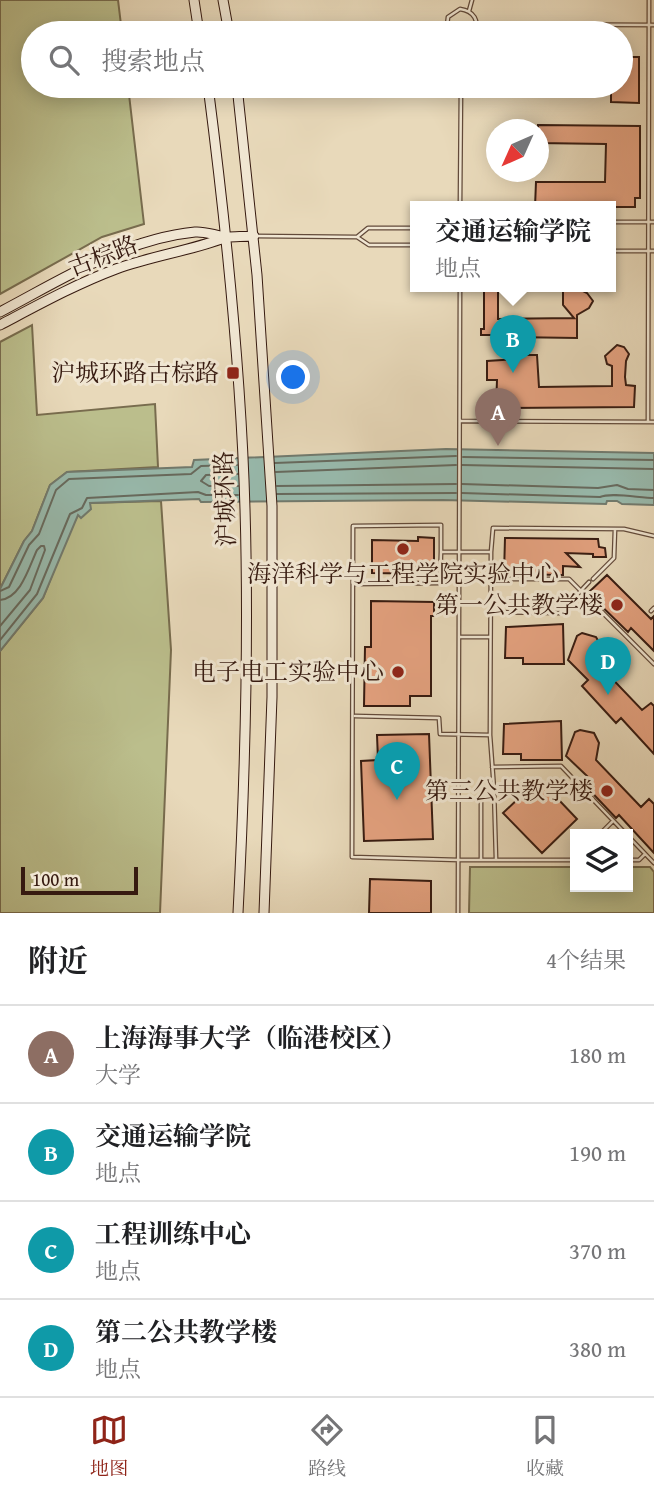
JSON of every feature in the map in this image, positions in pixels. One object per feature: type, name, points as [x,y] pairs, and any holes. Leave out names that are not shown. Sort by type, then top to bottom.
[{"type":"main road","points":[[194,0],[197,21]]},
{"type":"main road","points":[[223,0],[227,21]]},
{"type":"main road","name":"沪城环路","points":[[209,98],[238,364],[245,508],[247,674],[245,783],[238,913]]},
{"type":"main road","name":"沪城环路","points":[[238,98],[254,236],[272,506],[272,697],[264,913]]},
{"type":"main road","name":"古棕路","points":[[0,312],[122,250],[198,232],[226,237],[254,236]]},
{"type":"main road","name":"古棕路","points":[[0,325],[117,269],[145,259],[200,247],[226,237]]},
{"type":"lane","points":[[469,11],[472,0]]},
{"type":"lane","points":[[649,0],[652,25],[649,422]]},
{"type":"lane","points":[[447,21],[452,13],[460,9],[469,11],[476,21]]},
{"type":"lane","points":[[633,25],[652,25]]},
{"type":"lane","points":[[460,201],[461,98]]},
{"type":"lane","points":[[616,222],[654,222]]},
{"type":"lane","points":[[410,228],[368,228],[357,237],[369,245],[410,245]]},
{"type":"lane","name":"古棕路","points":[[254,236],[357,237]]},
{"type":"lane","points":[[616,251],[654,251]]},
{"type":"lane","points":[[458,913],[460,292]]},
{"type":"lane","points":[[460,421],[654,422]]},
{"type":"lane","points":[[353,584],[440,583],[441,525],[353,526],[352,857],[570,860]]},
{"type":"lane","points":[[496,859],[490,735],[493,528],[615,529],[654,536]]},
{"type":"lane","points":[[490,612],[560,613],[614,558],[615,529]]},
{"type":"lane","points":[[440,552],[491,552]]},
{"type":"lane","points":[[491,579],[569,579],[654,664]]},
{"type":"lane","points":[[459,637],[490,638]]},
{"type":"lane","points":[[354,716],[439,718],[440,734],[490,735]]},
{"type":"lane","points":[[492,767],[561,766],[621,829]]},
{"type":"lane","points":[[481,859],[481,789],[494,789]]},
{"type":"lane","points":[[605,829],[613,821]]},
{"type":"lane","points":[[633,841],[654,863]]},
{"type":"lane","points":[[633,860],[639,860],[645,854]]},
{"type":"green space","points":[[0,0],[118,0],[121,21],[21,21],[21,98],[129,98],[144,224],[102,237],[0,294]]},
{"type":"green space","points":[[32,325],[37,415],[155,404],[158,467],[67,472],[50,485],[32,531],[24,541],[0,589],[0,342]]},
{"type":"green space","points":[[161,501],[171,650],[160,913],[0,913],[0,651],[43,598],[70,530],[89,503]]},
{"type":"green space","points":[[470,867],[570,867],[570,892],[633,892],[633,867],[650,867],[654,872],[654,913],[469,913]]},
{"type":"water","points":[[446,449],[654,453],[654,505],[622,504],[617,501],[607,501],[606,504],[443,500],[201,502],[199,499],[90,503],[91,509],[81,518],[78,515],[43,598],[0,651],[0,589],[24,541],[32,531],[50,485],[67,472],[192,467],[194,460]]},
{"type":"building","points":[[633,57],[639,57],[639,103],[611,102],[611,98],[633,98]]},
{"type":"building","points":[[549,125],[640,126],[640,198],[635,198],[635,207],[616,207],[616,201],[535,201],[536,182],[605,182],[606,144],[549,143]]},
{"type":"building","points":[[484,292],[498,292],[498,319],[574,318],[563,305],[563,292],[585,292],[593,301],[589,308],[577,315],[577,338],[510,337],[510,331],[497,330],[497,335],[481,335],[481,329],[484,329]]},
{"type":"building","points":[[617,345],[624,347],[629,354],[625,377],[626,385],[635,386],[634,407],[496,408],[497,380],[487,380],[487,361],[518,359],[518,355],[537,355],[539,387],[612,386],[612,366],[607,364],[605,356]]},
{"type":"building","name":"海洋科学与工程学院实验中心","points":[[418,537],[434,538],[434,574],[372,573],[372,540],[418,541]]},
{"type":"building","points":[[505,538],[598,539],[599,547],[605,548],[606,557],[566,553],[580,567],[563,566],[563,575],[504,574]]},
{"type":"building","points":[[607,575],[651,619],[654,616],[654,651],[631,628],[628,632],[588,593]]},
{"type":"building","name":"电子电工实验中心","points":[[371,601],[434,602],[434,616],[431,616],[431,696],[410,696],[410,706],[364,706],[365,647],[371,647]]},
{"type":"building","points":[[563,624],[564,664],[523,664],[523,658],[505,658],[506,627]]},
{"type":"building","points":[[582,633],[596,637],[601,646],[598,664],[642,710],[651,703],[654,706],[654,754],[621,718],[616,723],[582,686],[588,680],[568,660],[577,636]]},
{"type":"building","points":[[561,721],[562,760],[521,760],[521,754],[503,754],[504,724]]},
{"type":"building","points":[[580,730],[594,733],[599,743],[596,760],[641,807],[649,799],[654,804],[654,853],[619,815],[616,818],[581,781],[587,776],[566,756],[575,732]]},
{"type":"building","points":[[429,734],[433,839],[364,841],[361,761],[378,760],[377,735]]},
{"type":"building","points":[[539,779],[577,819],[542,853],[503,813]]},
{"type":"building","points":[[370,879],[431,881],[431,913],[369,913]]},
{"type":"place","name":"沪城环路古棕路","points":[[233,373]]},
{"type":"place","name":"交通运输学院","points":[[513,373]]},
{"type":"place","name":"上海海事大学（临港校区）","points":[[498,446]]},
{"type":"place","name":"海洋科学与工程学院实验中心","points":[[403,549]]},
{"type":"place","name":"第一公共教学楼","points":[[617,605]]},
{"type":"place","name":"电子电工实验中心","points":[[398,672]]},
{"type":"place","name":"第二公共教学楼","points":[[608,695]]},
{"type":"place","name":"第三公共教学楼","points":[[607,791]]},
{"type":"place","name":"工程训练中心","points":[[397,800]]}]
